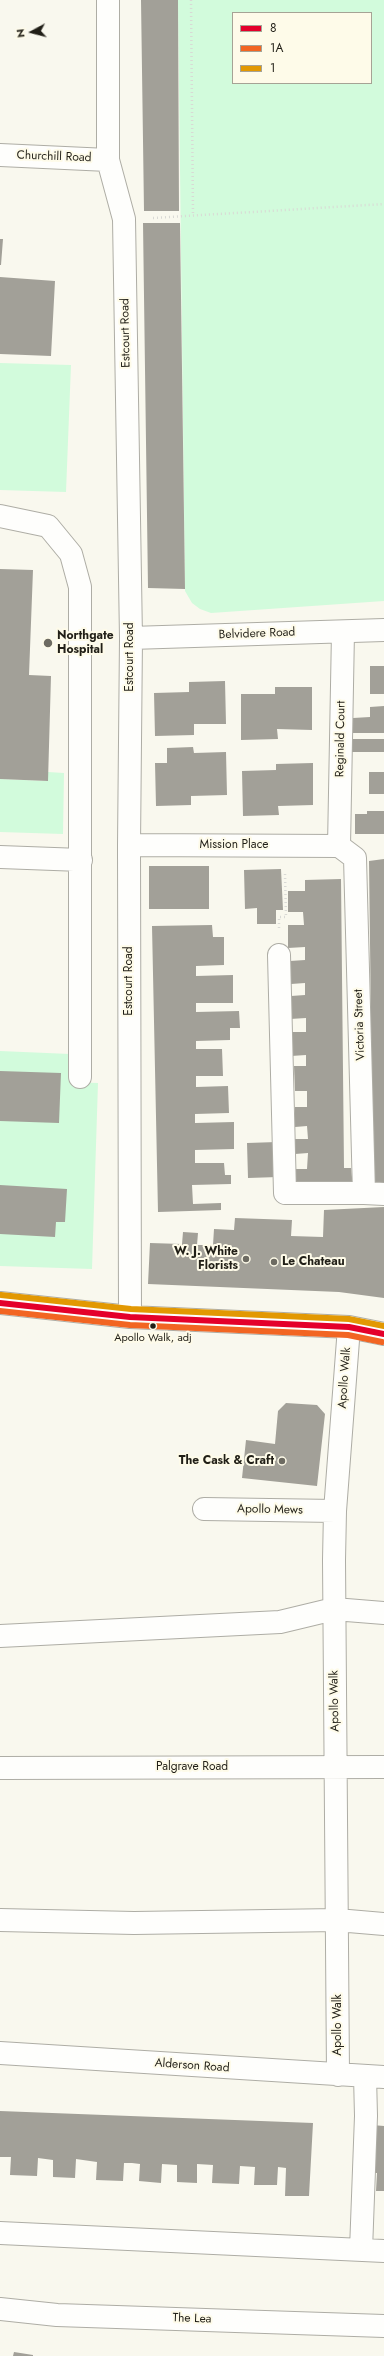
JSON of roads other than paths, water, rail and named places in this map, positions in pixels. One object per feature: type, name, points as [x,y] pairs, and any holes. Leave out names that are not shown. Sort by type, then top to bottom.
[{"type":"street","name":"Estcourt Road","points":[[108,0],[108,160],[124,219],[131,638],[129,845],[130,1317]]},
{"type":"street","name":"Churchill Road","points":[[0,155],[108,160]]},
{"type":"street","points":[[0,516],[48,526],[71,554],[80,587],[80,1077]]},
{"type":"street","name":"Belvidere Road","points":[[131,638],[384,630]]},
{"type":"street","name":"Reginald Court","points":[[339,846],[343,632]]},
{"type":"street","name":"Mission Place","points":[[129,845],[339,846]]},
{"type":"street","name":"Victoria Street","points":[[339,846],[355,858],[374,1194]]},
{"type":"street","points":[[0,858],[81,860]]},
{"type":"street","points":[[279,955],[285,1193],[374,1194]]},
{"type":"street","points":[[0,1303],[130,1317],[349,1327],[384,1334]]},
{"type":"street","name":"Apollo Walk","points":[[338,2075],[334,1609],[335,1511],[349,1327]]},
{"type":"street","name":"Apollo Mews","points":[[204,1509],[335,1511]]},
{"type":"street","points":[[0,1636],[280,1622],[334,1609],[384,1612]]},
{"type":"street","name":"Palgrave Road","points":[[0,1768],[384,1767]]},
{"type":"street","points":[[0,1920],[134,1923],[337,1920],[384,1924]]},
{"type":"street","name":"Alderson Road","points":[[0,2053],[338,2075],[374,2076]]},
{"type":"street","points":[[361,2250],[366,2116],[374,2076]]},
{"type":"street","points":[[0,2233],[384,2251]]},
{"type":"street","name":"The Lea","points":[[0,2309],[57,2315],[384,2326]]},
{"type":"place","name":"Northgate Hospital","points":[[48,643]]},
{"type":"place","name":"W. J. White Florists","points":[[246,1259]]},
{"type":"place","name":"Le Chateau","points":[[274,1262]]},
{"type":"place","name":"Apollo Walk, adj","points":[[153,1326]]},
{"type":"place","name":"The Cask & Craft","points":[[282,1461]]}]
